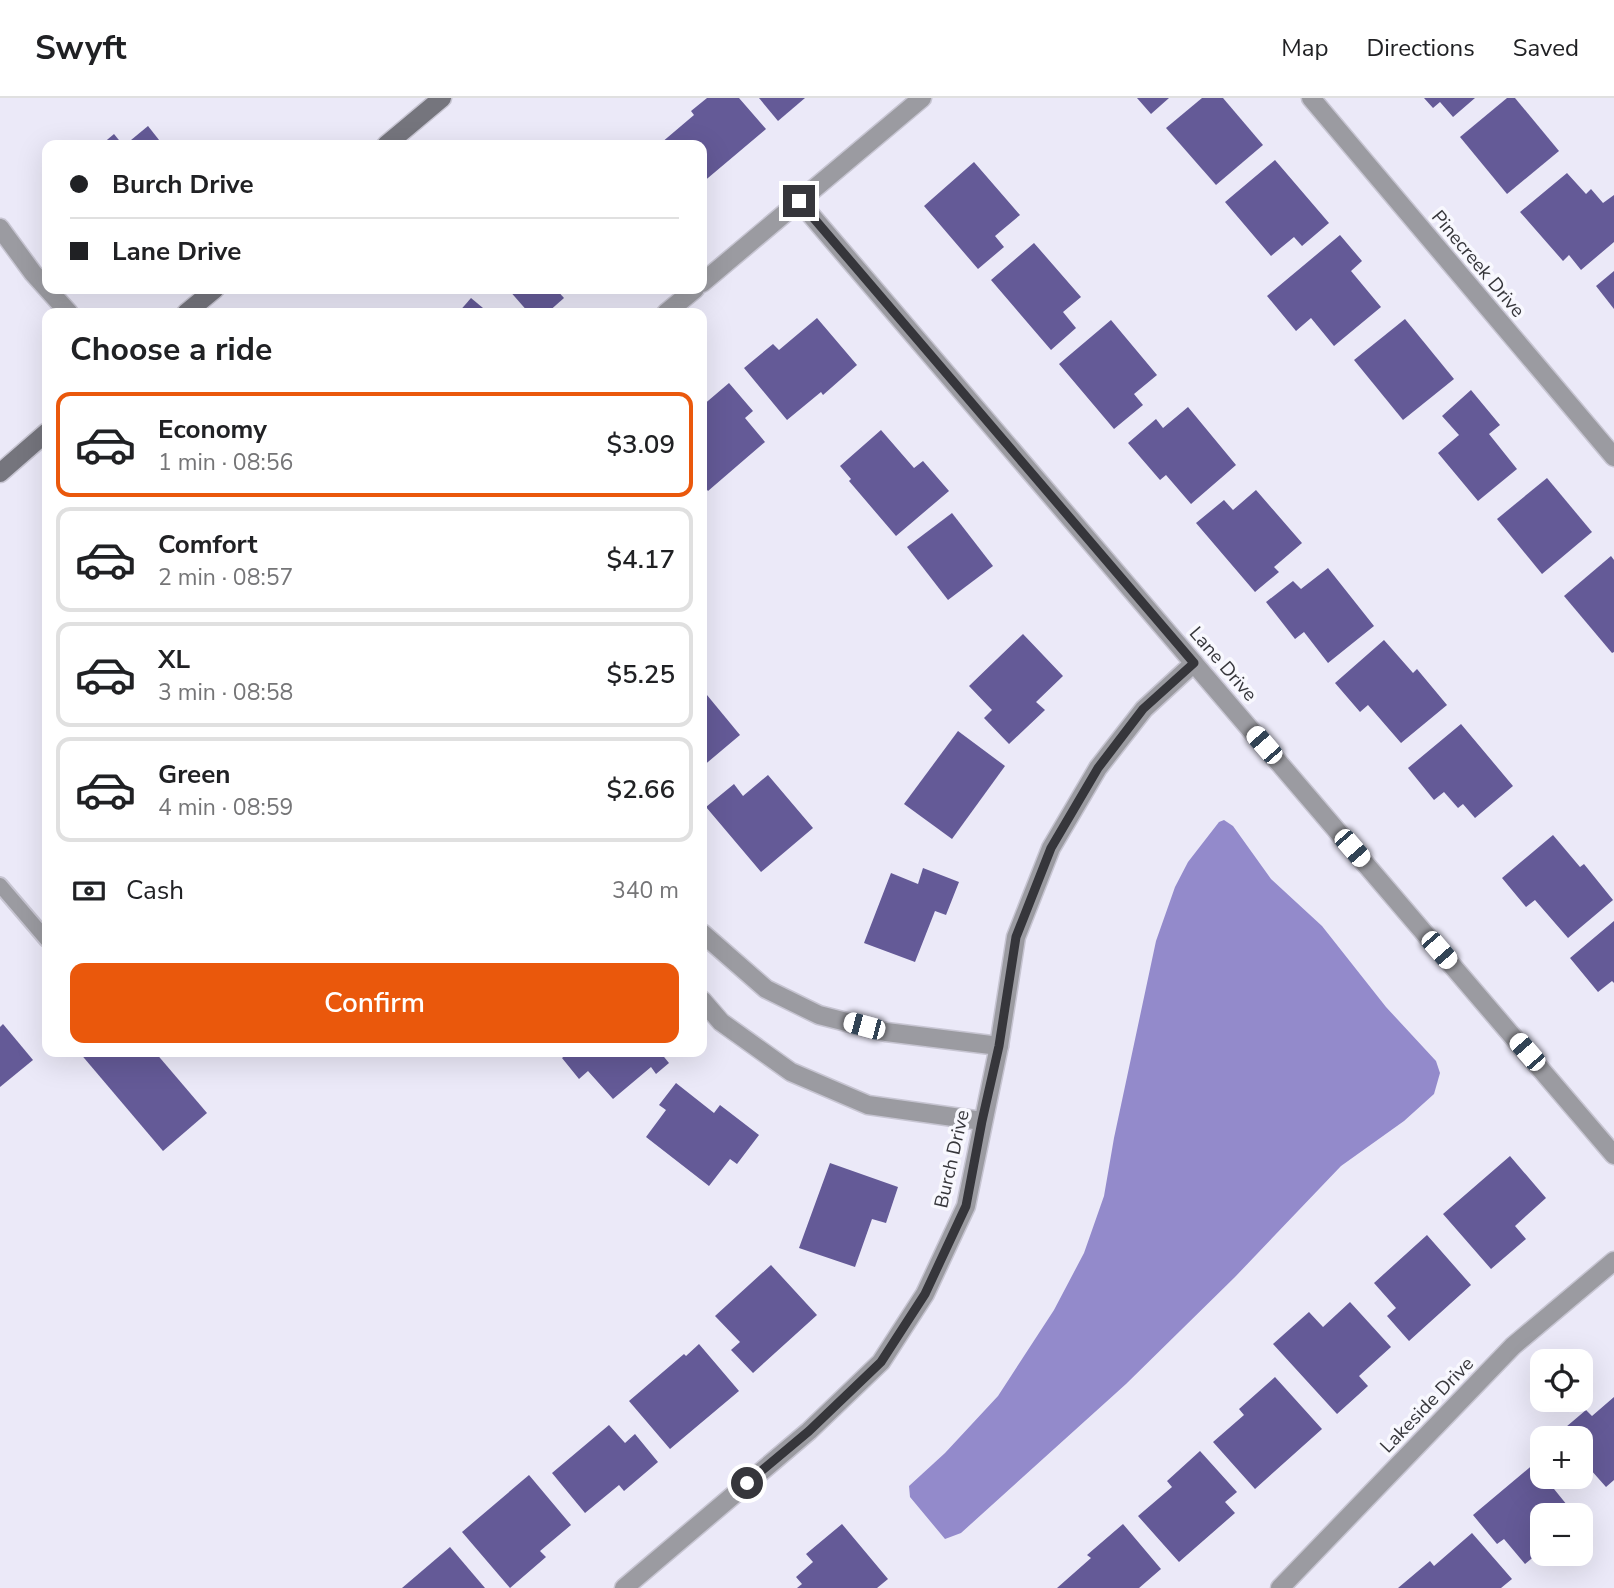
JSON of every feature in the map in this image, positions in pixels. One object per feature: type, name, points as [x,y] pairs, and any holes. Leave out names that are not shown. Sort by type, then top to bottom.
[{"type":"street","points":[[392,140],[442,98]]},
{"type":"street","points":[[707,279],[922,98]]},
{"type":"street","name":"Pinecreek Drive","points":[[1311,98],[1614,457]]},
{"type":"street","name":"Lane Drive","points":[[799,201],[1614,1155]]},
{"type":"street","points":[[0,228],[42,282]]},
{"type":"street","points":[[52,294],[65,308]]},
{"type":"street","points":[[192,308],[209,294]]},
{"type":"street","points":[[672,308],[689,294]]},
{"type":"street","points":[[0,473],[42,436]]},
{"type":"street","name":"Burch Drive","points":[[624,1588],[809,1431],[881,1362],[925,1294],[966,1206],[999,1046],[1016,937],[1051,848],[1098,768],[1143,709],[1194,663]]},
{"type":"street","points":[[707,937],[766,989],[819,1015],[886,1032],[999,1046]]},
{"type":"street","points":[[707,1006],[721,1022],[791,1072],[868,1105],[982,1121]]},
{"type":"street","name":"Lakeside Drive","points":[[1280,1588],[1513,1346],[1614,1261]]},
{"type":"lane","points":[[0,885],[42,934]]},
{"type":"shaded area","points":[[1224,820],[1233,826],[1271,879],[1322,926],[1386,1007],[1436,1061],[1440,1073],[1434,1094],[1404,1121],[1341,1166],[1235,1277],[1126,1384],[961,1533],[945,1539],[910,1497],[909,1486],[945,1453],[998,1396],[1054,1310],[1084,1253],[1104,1196],[1156,941],[1175,887],[1188,862],[1219,822]]},
{"type":"building","points":[[707,98],[739,98],[766,129],[707,179],[707,140],[665,140],[694,115],[691,111]]},
{"type":"building","points":[[759,98],[805,98],[778,121]]},
{"type":"building","points":[[1137,98],[1169,98],[1151,114]]},
{"type":"building","points":[[1202,98],[1223,98],[1263,145],[1216,185],[1166,128]]},
{"type":"building","points":[[1424,98],[1475,98],[1453,117],[1440,102],[1433,108]]},
{"type":"building","points":[[1507,98],[1515,98],[1559,151],[1507,194],[1460,137]]},
{"type":"building","points":[[148,126],[159,140],[131,140]]},
{"type":"building","points":[[114,134],[119,140],[107,140]]},
{"type":"building","points":[[1275,160],[1329,223],[1302,246],[1294,237],[1271,256],[1225,202]]},
{"type":"building","points":[[974,162],[1020,215],[995,236],[1004,247],[978,269],[924,206]]},
{"type":"building","points":[[1567,173],[1586,194],[1591,189],[1603,203],[1614,195],[1614,242],[1581,270],[1569,255],[1563,261],[1520,212]]},
{"type":"building","points":[[1340,235],[1362,261],[1351,271],[1381,307],[1334,346],[1311,318],[1296,331],[1267,296]]},
{"type":"building","points":[[1034,243],[1081,297],[1063,312],[1076,328],[1051,350],[991,280]]},
{"type":"building","points":[[1614,271],[1614,309],[1596,286]]},
{"type":"building","points":[[512,294],[560,294],[564,298],[553,308],[525,308]]},
{"type":"building","points":[[471,298],[483,308],[462,308]]},
{"type":"building","points":[[817,318],[857,365],[823,395],[821,392],[787,420],[744,368],[773,344],[779,350]]},
{"type":"building","points":[[1405,319],[1454,379],[1403,420],[1354,360]]},
{"type":"building","points":[[1111,320],[1157,375],[1134,394],[1143,405],[1114,429],[1059,364]]},
{"type":"building","points":[[729,383],[753,411],[745,418],[765,442],[708,491],[707,490],[707,402]]},
{"type":"building","points":[[1471,390],[1500,425],[1489,434],[1517,469],[1478,501],[1438,453],[1459,435],[1442,416]]},
{"type":"building","points":[[1188,407],[1236,465],[1191,504],[1166,475],[1160,480],[1128,443],[1156,419],[1163,428]]},
{"type":"building","points":[[881,430],[914,468],[923,461],[949,491],[896,536],[849,481],[851,479],[840,466]]},
{"type":"building","points":[[1547,478],[1592,532],[1542,574],[1497,519]]},
{"type":"building","points":[[1256,490],[1302,543],[1274,567],[1279,572],[1255,592],[1196,523],[1224,500],[1233,510]]},
{"type":"building","points":[[952,513],[993,566],[948,600],[907,547]]},
{"type":"building","points":[[1611,556],[1614,560],[1612,653],[1564,596]]},
{"type":"building","points":[[1328,568],[1374,626],[1328,663],[1304,632],[1295,639],[1266,602],[1293,581],[1301,589]]},
{"type":"building","points":[[1023,634],[1063,676],[1036,702],[1045,710],[1009,744],[984,718],[992,710],[969,686]]},
{"type":"building","points":[[1384,640],[1413,673],[1417,669],[1447,705],[1401,743],[1368,705],[1360,712],[1335,683]]},
{"type":"building","points":[[707,695],[740,735],[707,763]]},
{"type":"building","points":[[1461,724],[1513,786],[1475,818],[1463,804],[1458,808],[1444,792],[1434,800],[1408,768]]},
{"type":"building","points":[[958,731],[1005,766],[952,839],[904,804]]},
{"type":"building","points":[[768,775],[813,828],[761,872],[707,808],[734,784],[743,796]]},
{"type":"building","points":[[1553,835],[1580,867],[1584,864],[1613,900],[1568,938],[1535,900],[1526,907],[1502,878]]},
{"type":"building","points":[[923,868],[959,882],[946,915],[935,911],[915,962],[864,943],[891,873],[918,884]]},
{"type":"building","points":[[1614,921],[1614,983],[1612,981],[1598,992],[1570,958]]},
{"type":"building","points":[[3,1024],[33,1060],[0,1087],[0,1027]]},
{"type":"building","points":[[83,1057],[159,1057],[207,1113],[163,1151]]},
{"type":"building","points":[[664,1057],[669,1063],[656,1074],[651,1067],[613,1099],[588,1071],[579,1079],[562,1058]]},
{"type":"building","points":[[676,1083],[714,1113],[720,1105],[759,1135],[737,1164],[730,1159],[709,1186],[646,1137],[666,1110],[659,1105]]},
{"type":"building","points":[[1510,1156],[1546,1198],[1515,1226],[1526,1239],[1491,1269],[1443,1214]]},
{"type":"building","points":[[830,1163],[898,1187],[886,1223],[872,1219],[855,1267],[799,1248]]},
{"type":"building","points":[[1427,1235],[1471,1285],[1409,1341],[1387,1316],[1396,1308],[1374,1283]]},
{"type":"building","points":[[771,1265],[817,1315],[753,1373],[731,1350],[740,1342],[715,1316]]},
{"type":"building","points":[[1350,1302],[1391,1347],[1359,1376],[1368,1386],[1337,1414],[1273,1344],[1309,1312],[1323,1327]]},
{"type":"building","points":[[699,1344],[739,1391],[670,1449],[629,1401]]},
{"type":"building","points":[[1275,1377],[1322,1429],[1255,1489],[1213,1442],[1244,1415],[1239,1409]]},
{"type":"building","points":[[1614,1397],[1614,1480],[1606,1487],[1593,1472],[1593,1426],[1567,1426],[1584,1412],[1592,1416]]},
{"type":"building","points":[[609,1425],[625,1443],[635,1434],[658,1462],[624,1491],[619,1485],[585,1513],[552,1473]]},
{"type":"building","points":[[1200,1451],[1237,1492],[1225,1502],[1235,1513],[1179,1562],[1138,1516],[1172,1487],[1167,1481]]},
{"type":"building","points":[[1530,1467],[1530,1489],[1554,1489],[1565,1503],[1530,1503],[1530,1560],[1525,1564],[1504,1539],[1497,1544],[1473,1515]]},
{"type":"building","points":[[529,1475],[571,1525],[540,1551],[546,1557],[510,1588],[462,1532]]},
{"type":"building","points":[[842,1524],[888,1579],[877,1588],[797,1588],[802,1584],[796,1577],[813,1562],[806,1554]]},
{"type":"building","points":[[1123,1524],[1161,1569],[1139,1588],[1057,1588],[1091,1558],[1087,1555]]},
{"type":"building","points":[[1472,1533],[1512,1579],[1501,1588],[1398,1588],[1430,1561],[1434,1566]]},
{"type":"building","points":[[450,1547],[485,1588],[402,1588]]},
{"type":"route","points":[[747,1483],[809,1431],[881,1362],[925,1294],[966,1206],[999,1046],[1016,937],[1051,848],[1098,768],[1143,709],[1194,663],[799,201]]}]
